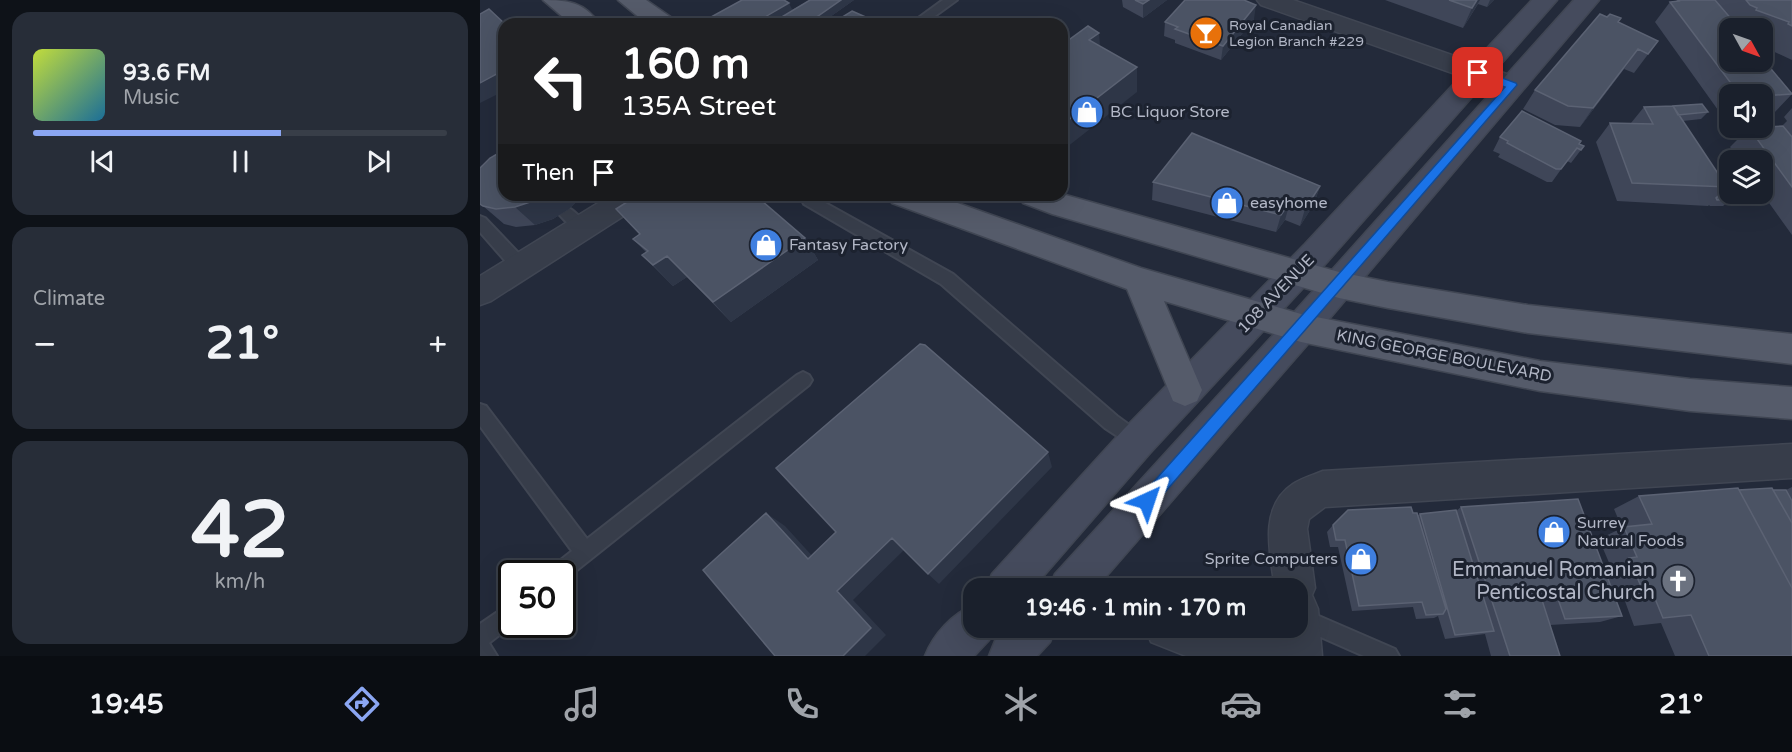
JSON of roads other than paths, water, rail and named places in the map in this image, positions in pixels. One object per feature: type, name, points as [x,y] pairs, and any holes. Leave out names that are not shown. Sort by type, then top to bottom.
[{"type":"main road","points":[[555,0],[579,18]]},
{"type":"main road","points":[[630,0],[655,18]]},
{"type":"main road","name":"108 AVENUE","points":[[1015,578],[1137,441],[1297,273],[1545,0]]},
{"type":"main road","points":[[1078,578],[1339,285],[1587,0]]},
{"type":"main road","name":"KING GEORGE BOULEVARD","points":[[919,201],[1139,280],[1301,328],[1540,376],[1690,395],[1792,403]]},
{"type":"main road","points":[[1049,201],[1339,285],[1528,318],[1792,349]]},
{"type":"main road","points":[[1139,280],[1185,390]]},
{"type":"main road","points":[[946,656],[963,637]]},
{"type":"main road","points":[[1010,656],[1026,638]]},
{"type":"street","points":[[1269,0],[1512,85]]},
{"type":"street","points":[[480,292],[520,267],[573,220],[619,201]]},
{"type":"street","points":[[1293,578],[1287,524],[1290,511],[1297,502],[1310,493],[1323,489],[1792,461]]},
{"type":"street","points":[[1202,638],[1285,656]]},
{"type":"lane","points":[[925,18],[951,0]]},
{"type":"lane","points":[[811,201],[947,279],[1111,422],[1137,441]]},
{"type":"lane","points":[[480,222],[520,267]]},
{"type":"lane","points":[[576,560],[803,380]]},
{"type":"lane","points":[[480,412],[585,553]]},
{"type":"lane","points":[[1308,622],[1388,656]]},
{"type":"lane","points":[[480,637],[498,623]]},
{"type":"lane","points":[[480,647],[486,656]]},
{"type":"place","name":"Royal Canadian Legion Branch #229","points":[[1206,33]]},
{"type":"place","name":"BC Liquor Store","points":[[1087,112]]},
{"type":"place","name":"easyhome","points":[[1227,203]]},
{"type":"place","name":"Fantasy Factory","points":[[766,245]]},
{"type":"place","name":"Surrey Natural Foods","points":[[1554,532]]},
{"type":"place","name":"Sprite Computers","points":[[1361,559]]},
{"type":"place","name":"Emmanuel Romanian Penticostal Church","points":[[1678,581]]}]
